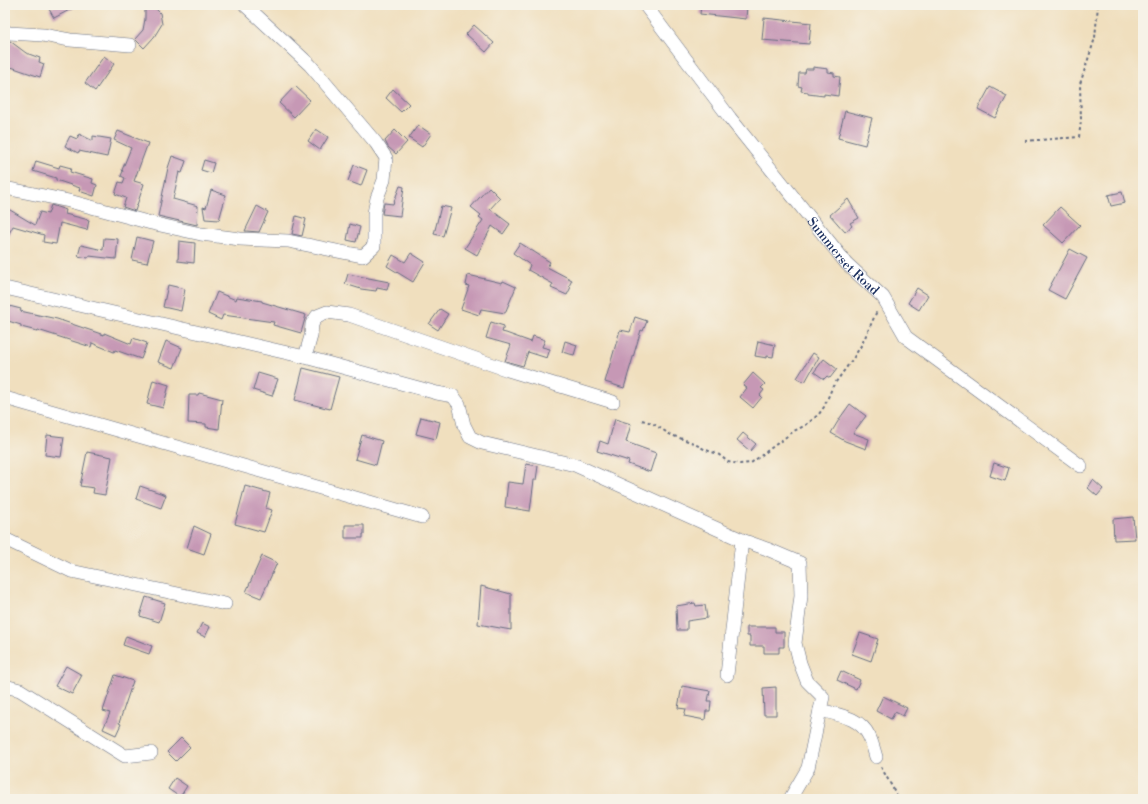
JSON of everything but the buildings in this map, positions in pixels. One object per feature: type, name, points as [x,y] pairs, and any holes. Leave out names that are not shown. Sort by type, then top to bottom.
[{"type":"street","points":[[5,188],[69,201],[151,223],[201,234],[288,241],[363,256],[374,246],[374,213],[377,198],[384,180],[386,158],[376,143],[310,65],[245,5]]},
{"type":"street","name":"Summerset Road","points":[[645,5],[730,118],[842,258],[883,297],[906,337],[1081,466]]},
{"type":"street","points":[[5,31],[9,33],[43,35],[70,40],[130,45]]},
{"type":"street","points":[[5,288],[306,357],[437,393],[453,396],[459,404],[464,425],[470,437],[482,443],[575,466],[742,540],[800,563],[801,596],[795,643],[800,663],[807,681],[823,698],[808,768],[790,799]]},
{"type":"street","points":[[306,357],[312,324],[316,316],[326,312],[349,315],[508,370],[613,402]]},
{"type":"street","points":[[5,398],[422,517]]},
{"type":"street","points":[[5,539],[71,571],[225,604]]},
{"type":"street","points":[[727,675],[742,540]]},
{"type":"street","points":[[5,686],[20,690],[124,756],[151,753]]},
{"type":"street","points":[[820,710],[859,723],[867,732],[876,757]]},
{"type":"path","points":[[1025,141],[1079,137],[1081,120],[1080,84],[1094,38],[1098,5]]},
{"type":"path","points":[[642,420],[652,423],[671,435],[718,454],[728,462],[740,464],[751,463],[794,431],[806,425],[819,414],[824,407],[833,386],[862,344],[883,297]]},
{"type":"path","points":[[876,757],[899,799]]}]
